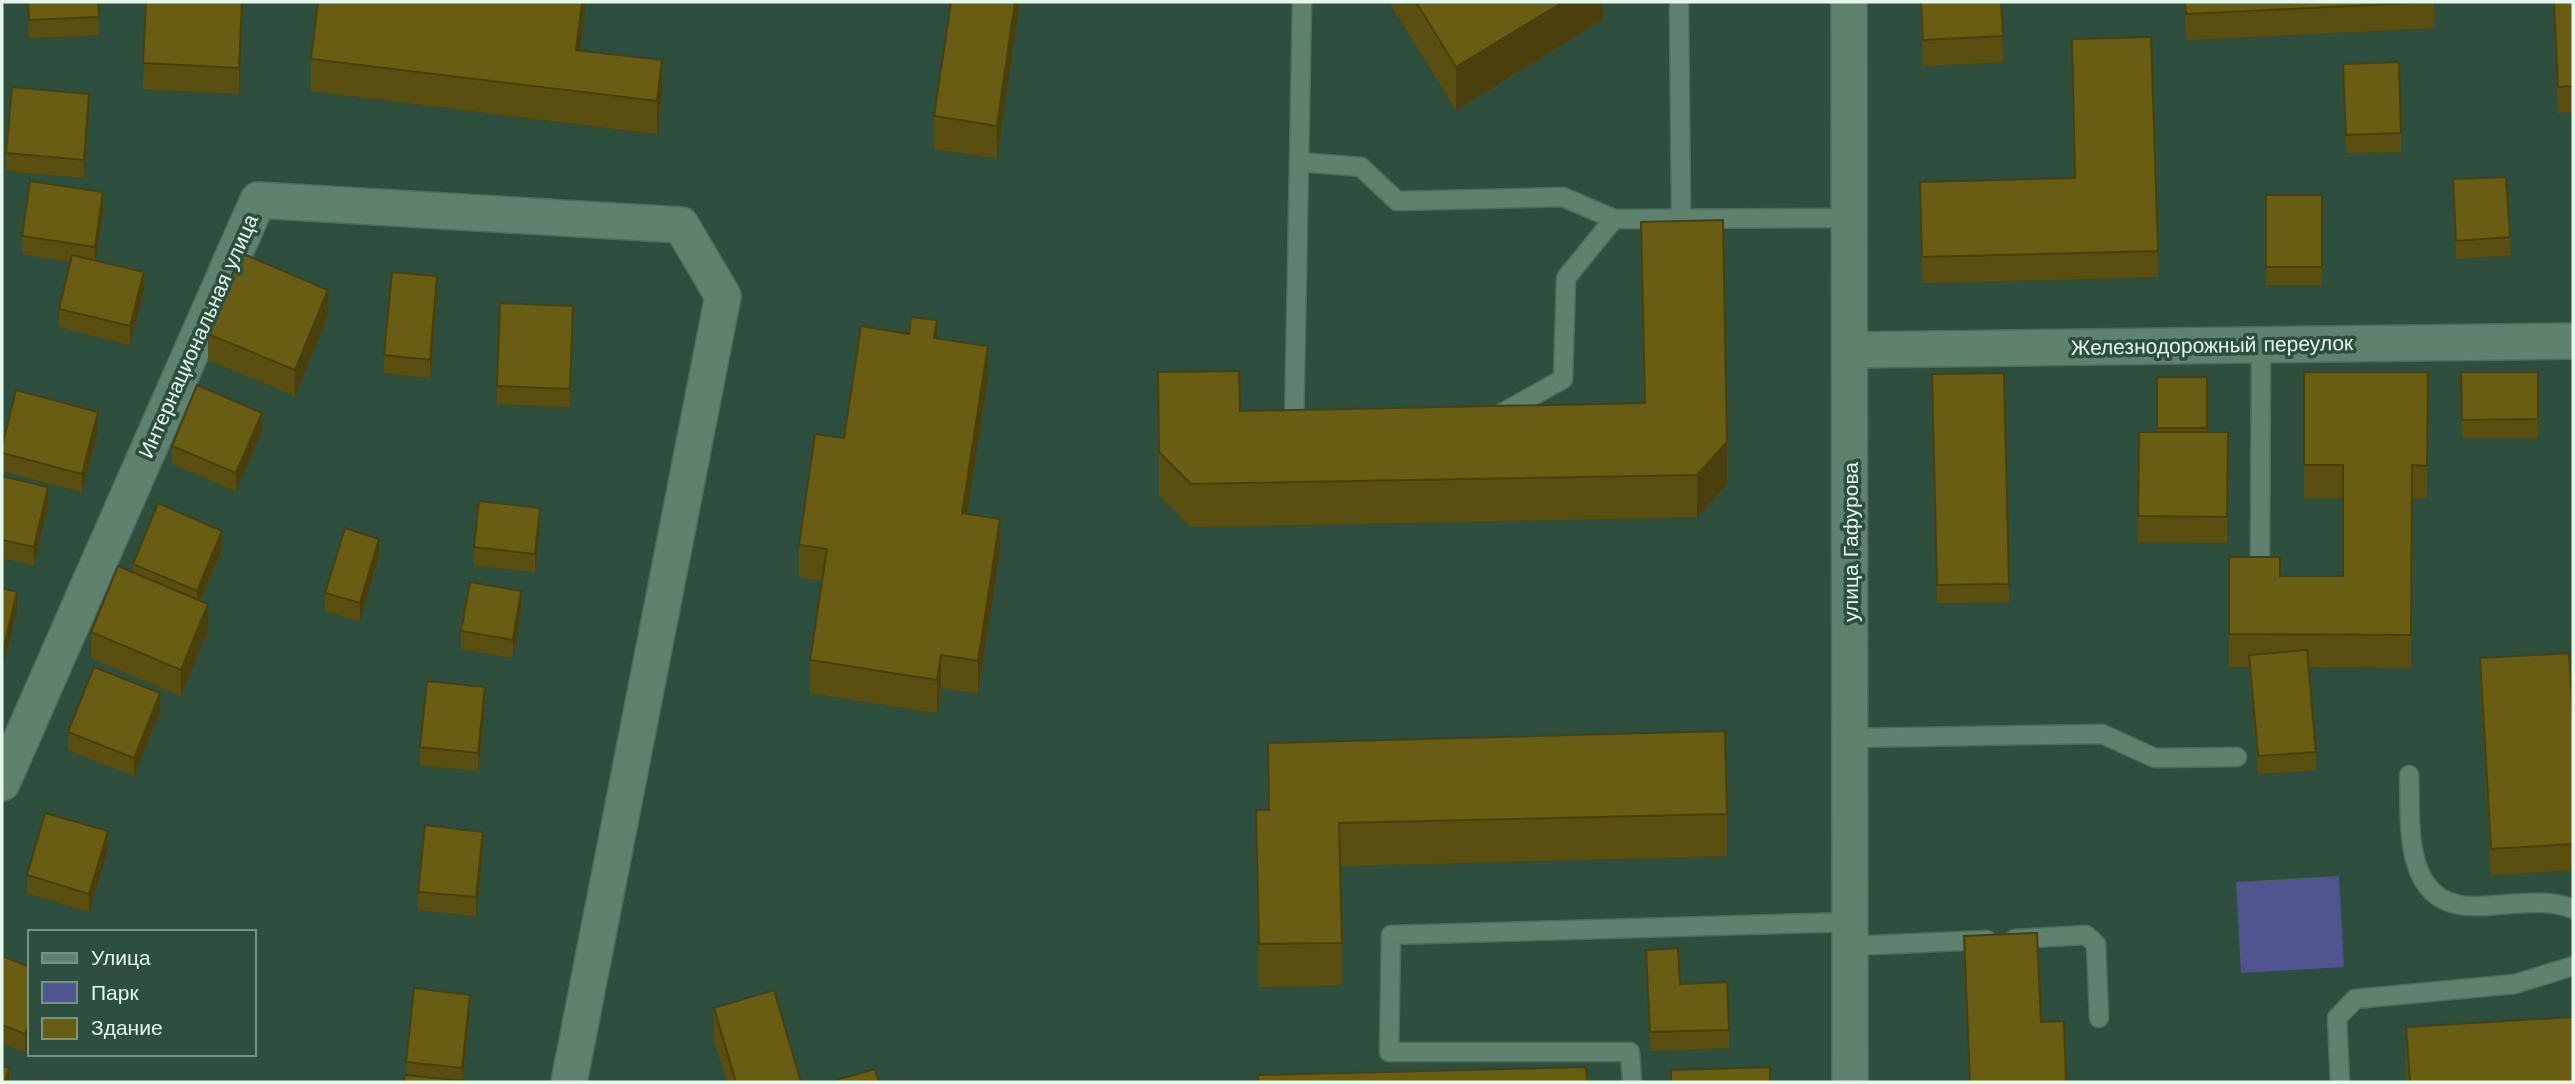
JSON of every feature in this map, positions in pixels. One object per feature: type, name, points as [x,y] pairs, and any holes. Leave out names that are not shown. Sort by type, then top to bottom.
[{"type":"street","name":"улица Гафурова","points":[[1849,2],[1850,1082]]},
{"type":"street","name":"Интернациональная улица","points":[[2,783],[258,200],[681,225],[723,296],[569,1082]]},
{"type":"street","name":"Железнодорожный переулок","points":[[1850,350],[2573,341]]},
{"type":"lane","points":[[1301,2],[1294,430],[1320,429]]},
{"type":"lane","points":[[1679,2],[1681,219]]},
{"type":"lane","points":[[1299,162],[1361,167],[1397,201],[1563,197],[1614,219],[1850,218]]},
{"type":"lane","points":[[1479,425],[1563,379],[1566,278],[1614,219]]},
{"type":"lane","points":[[2260,562],[2261,345]]},
{"type":"lane","points":[[1850,738],[2102,734],[2155,758],[2237,757]]},
{"type":"lane","points":[[2409,775],[2414,857],[2422,879],[2430,890],[2457,905],[2543,902],[2573,909]]},
{"type":"lane","points":[[1632,1082],[1630,1052],[1389,1052],[1391,935],[2086,935],[2096,944],[2099,1018]]},
{"type":"lane","points":[[2340,1082],[2337,1018],[2355,999],[2515,984],[2573,966]]},
{"type":"green space","points":[[2339,876],[2344,967],[2241,973],[2236,882]]},
{"type":"building","points":[[28,2],[98,2],[99,17],[29,20]]},
{"type":"building","points":[[146,2],[242,2],[239,68],[143,63]]},
{"type":"building","points":[[318,2],[582,2],[576,50],[662,60],[657,101],[311,59]]},
{"type":"building","points":[[951,2],[1015,2],[997,126],[934,116]]},
{"type":"building","points":[[1416,2],[1563,2],[1456,67]]},
{"type":"building","points":[[1921,2],[2001,2],[2003,36],[1923,40]]},
{"type":"building","points":[[2185,2],[2434,2],[2186,14]]},
{"type":"building","points":[[2554,2],[2573,2],[2573,86],[2558,87]]},
{"type":"building","points":[[2151,37],[2158,251],[1922,257],[1920,182],[2075,178],[2072,39]]},
{"type":"building","points":[[2399,62],[2401,133],[2346,135],[2343,64]]},
{"type":"building","points":[[12,87],[89,94],[84,160],[6,153]]},
{"type":"building","points":[[2506,177],[2510,237],[2456,241],[2453,179]]},
{"type":"building","points":[[30,181],[103,192],[95,247],[22,236]]},
{"type":"building","points":[[2266,195],[2322,195],[2322,267],[2266,267]]},
{"type":"building","points":[[1723,220],[1727,442],[1697,475],[1191,484],[1159,452],[1158,372],[1239,371],[1240,411],[1645,403],[1641,222]]},
{"type":"building","points":[[241,253],[328,290],[295,370],[208,334]]},
{"type":"building","points":[[72,255],[144,272],[130,326],[59,309]]},
{"type":"building","points":[[392,272],[437,276],[430,360],[384,355]]},
{"type":"building","points":[[500,303],[573,306],[570,389],[497,386]]},
{"type":"building","points":[[911,317],[937,320],[934,338],[988,346],[962,513],[1000,519],[978,661],[941,655],[937,680],[810,660],[827,549],[799,545],[815,434],[844,438],[861,326],[909,334]]},
{"type":"building","points":[[2304,372],[2428,372],[2427,466],[2412,465],[2411,635],[2229,634],[2229,557],[2280,557],[2280,576],[2343,576],[2343,465],[2304,465]]},
{"type":"building","points":[[2461,372],[2538,372],[2538,419],[2462,420]]},
{"type":"building","points":[[2004,373],[2009,584],[1937,585],[1932,374]]},
{"type":"building","points":[[2157,377],[2207,377],[2207,428],[2157,428]]},
{"type":"building","points":[[197,385],[262,413],[236,473],[172,446]]},
{"type":"building","points":[[16,390],[98,412],[82,474],[2,453]]},
{"type":"building","points":[[2139,432],[2228,432],[2227,517],[2138,516]]},
{"type":"building","points":[[2,476],[48,487],[34,547],[2,540]]},
{"type":"building","points":[[479,501],[540,508],[535,554],[474,547]]},
{"type":"building","points":[[158,503],[222,531],[197,591],[133,564]]},
{"type":"building","points":[[345,528],[379,539],[360,603],[325,593]]},
{"type":"building","points":[[118,566],[208,604],[181,670],[91,632]]},
{"type":"building","points":[[470,582],[521,591],[513,640],[461,631]]},
{"type":"building","points":[[2,588],[17,592],[2,654]]},
{"type":"building","points":[[2307,650],[2316,752],[2258,756],[2249,655]]},
{"type":"building","points":[[2569,653],[2573,724],[2573,844],[2491,849],[2480,658]]},
{"type":"building","points":[[94,667],[160,693],[134,758],[68,732]]},
{"type":"building","points":[[427,681],[485,687],[478,753],[420,747]]},
{"type":"building","points":[[1725,731],[1727,814],[1339,823],[1342,943],[1259,944],[1256,810],[1269,810],[1268,743]]},
{"type":"building","points":[[45,813],[108,831],[89,894],[27,875]]},
{"type":"building","points":[[425,825],[483,832],[476,897],[418,892]]},
{"type":"building","points":[[2037,933],[2041,1022],[2064,1021],[2066,1082],[1970,1082],[1964,936]]},
{"type":"building","points":[[1678,948],[1680,984],[1727,982],[1729,1030],[1650,1032],[1646,950]]},
{"type":"building","points":[[2,956],[28,966],[28,1027],[25,1034],[2,1025]]},
{"type":"building","points":[[414,988],[470,995],[462,1068],[406,1062]]},
{"type":"building","points":[[774,990],[801,1082],[736,1082],[714,1008]]},
{"type":"building","points":[[2573,1017],[2573,1082],[2410,1082],[2406,1027]]},
{"type":"building","points":[[2,1066],[9,1068],[5,1082],[2,1082]]},
{"type":"building","points":[[1586,1067],[1587,1082],[1258,1082],[1258,1075]]},
{"type":"building","points":[[1770,1067],[1770,1082],[1671,1082],[1671,1070]]},
{"type":"building","points":[[875,1069],[879,1082],[829,1082]]},
{"type":"building","points":[[405,1075],[477,1082],[404,1082]]}]
